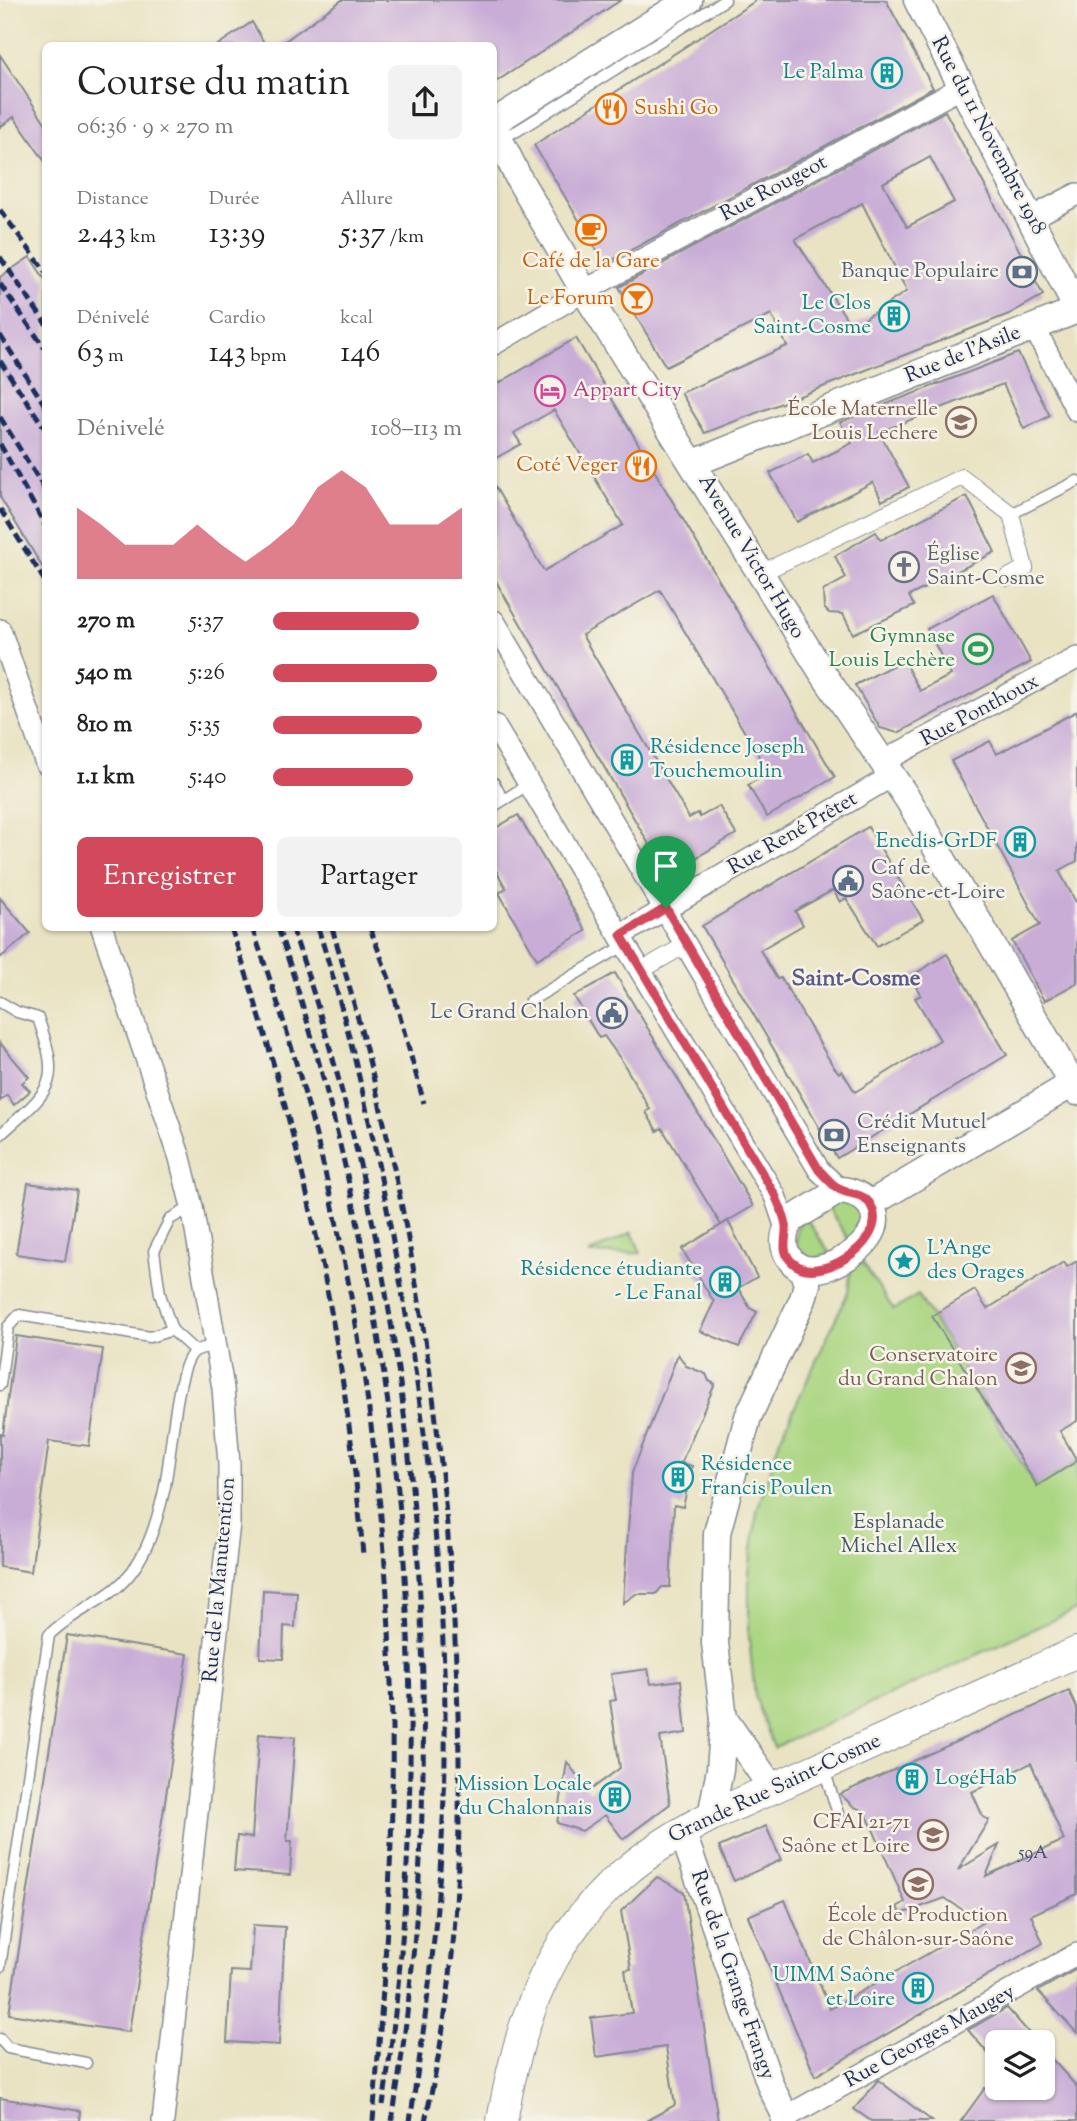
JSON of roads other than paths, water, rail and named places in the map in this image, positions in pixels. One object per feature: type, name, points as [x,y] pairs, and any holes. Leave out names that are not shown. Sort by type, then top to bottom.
[{"type":"main road","name":"Grande Rue Saint-Cosme","points":[[502,2121],[516,2046],[526,2015],[569,1933],[631,1864],[711,1816],[1077,1652]]},
{"type":"street","points":[[497,131],[690,0]]},
{"type":"street","name":"Rue du 11 Novembre 1918","points":[[917,0],[1077,310]]},
{"type":"street","name":"Rue Rougeot","points":[[497,342],[584,291],[962,87]]},
{"type":"street","name":"Avenue Victor Hugo","points":[[497,136],[584,291],[694,463],[822,672],[887,769],[1075,1088]]},
{"type":"street","points":[[1031,218],[1077,194]]},
{"type":"street","name":"Rue de l'Asile","points":[[694,463],[1077,310]]},
{"type":"street","points":[[1034,327],[1077,411]]},
{"type":"street","points":[[761,573],[962,477],[1011,514],[1025,568],[1007,578]]},
{"type":"street","points":[[497,626],[819,1170],[840,1190],[860,1194],[870,1205],[875,1219],[869,1239],[823,1269],[802,1269],[793,1263],[785,1248],[786,1228],[775,1195],[497,730]]},
{"type":"street","points":[[0,630],[42,751]]},
{"type":"street","name":"Rue Ponthoux","points":[[887,769],[1077,658]]},
{"type":"street","name":"Rue René Prêtet","points":[[624,939],[666,908],[887,769]]},
{"type":"street","name":"Rue de la Manutention","points":[[103,931],[180,1158],[192,1207],[216,1345],[229,1451],[229,1523],[163,2121]]},
{"type":"street","points":[[642,970],[687,944]]},
{"type":"street","points":[[870,1205],[1075,1088]]},
{"type":"street","points":[[786,1228],[791,1220],[840,1190]]},
{"type":"street","points":[[711,1816],[720,1769],[723,1719],[715,1643],[717,1533],[748,1417],[803,1300],[807,1284],[802,1269]]},
{"type":"street","points":[[723,1719],[772,1788]]},
{"type":"street","name":"Rue de la Grange Frangy","points":[[682,1831],[771,2087],[785,2119]]},
{"type":"street","name":"Rue Georges Maugey","points":[[785,2119],[1077,1954]]},
{"type":"lane","points":[[497,132],[517,131],[725,0]]},
{"type":"lane","points":[[1011,514],[1077,481]]},
{"type":"lane","points":[[498,803],[530,784]]},
{"type":"lane","points":[[530,1001],[624,939]]},
{"type":"lane","points":[[0,1002],[17,1012],[38,1018],[49,1049],[51,1078],[38,1101],[0,1135]]},
{"type":"lane","points":[[192,1207],[170,1219],[154,1251],[160,1293],[172,1330],[195,1351]]},
{"type":"lane","points":[[0,1385],[8,1327],[19,1315],[150,1337],[172,1330]]},
{"type":"lane","points":[[0,1967],[49,1635],[64,1619],[116,1588],[139,1563],[154,1530],[164,1492],[182,1369],[195,1351],[216,1345]]},
{"type":"lane","points":[[822,1765],[840,1820]]},
{"type":"lane","points":[[0,2039],[8,2048],[86,2063]]},
{"type":"railway","points":[[0,210],[42,267]]},
{"type":"railway","points":[[0,257],[42,318]]},
{"type":"railway","points":[[0,284],[42,344]]},
{"type":"railway","points":[[0,335],[42,401]]},
{"type":"railway","points":[[0,361],[42,424]]},
{"type":"railway","points":[[0,417],[42,485]]},
{"type":"railway","points":[[0,444],[42,520]]},
{"type":"railway","points":[[0,509],[42,577]]},
{"type":"railway","points":[[232,931],[279,1082],[316,1237],[345,1394],[363,1555]]},
{"type":"railway","points":[[253,931],[287,1034],[317,1142],[342,1250],[362,1360],[376,1471],[386,1582],[392,1805],[387,1924],[373,2121]]},
{"type":"railway","points":[[279,931],[321,1071],[356,1216],[382,1362],[400,1510],[409,1659],[409,1808],[401,1957],[383,2105]]},
{"type":"railway","points":[[293,931],[336,1071],[371,1217],[398,1367],[415,1518],[423,1670],[422,1822],[411,1973],[392,2121]]},
{"type":"railway","points":[[319,931],[353,1053],[389,1221],[426,1448],[439,1572],[445,1697],[441,1849],[429,1986],[410,2121]]},
{"type":"railway","points":[[333,931],[381,1108],[400,1199],[431,1383],[451,1568],[458,1720],[457,1893],[446,2007],[425,2121]]},
{"type":"railway","points":[[371,931],[390,981],[424,1103]]},
{"type":"place","name":"Le Palma","points":[[887,73]]},
{"type":"place","name":"Sushi Go","points":[[611,109]]},
{"type":"place","name":"Café de la Gare","points":[[591,230]]},
{"type":"place","name":"Banque Populaire","points":[[1022,272]]},
{"type":"place","name":"Le Forum","points":[[637,299]]},
{"type":"place","name":"Le Clos Saint-Cosme","points":[[894,316]]},
{"type":"place","name":"Appart City","points":[[550,391]]},
{"type":"place","name":"École Maternelle Louis Lechere","points":[[961,422]]},
{"type":"place","name":"Coté Veger","points":[[641,466]]},
{"type":"place","name":"Église Saint-Cosme","points":[[904,567]]},
{"type":"place","name":"Gymnase Louis Lechère","points":[[978,649]]},
{"type":"place","name":"Résidence Joseph Touchemoulin","points":[[627,760]]},
{"type":"place","name":"Enedis-GrDF","points":[[1020,842]]},
{"type":"place","name":"Caf de Saône-et-Loire","points":[[848,881]]},
{"type":"place","name":"Le Grand Chalon","points":[[612,1013]]},
{"type":"place","name":"Crédit Mutuel Enseignants","points":[[834,1135]]},
{"type":"place","name":"L'Ange des Orages","points":[[904,1261]]},
{"type":"place","name":"Résidence étudiante - Le Fanal","points":[[725,1282]]},
{"type":"place","name":"Conservatoire du Grand Chalon","points":[[1021,1368]]},
{"type":"place","name":"Résidence Francis Poulen","points":[[678,1477]]},
{"type":"place","name":"LogéHab","points":[[912,1779]]},
{"type":"place","name":"Mission Locale du Chalonnais","points":[[615,1797]]},
{"type":"place","name":"CFAI 21-71 Saône et Loire","points":[[933,1835]]},
{"type":"place","name":"École de Production de Châlon-sur-Saône","points":[[918,1884]]},
{"type":"place","name":"UIMM Saône et Loire","points":[[918,1988]]},
{"type":"district","name":"Saint-Cosme","points":[[856,979]]},
{"type":"park label","name":"Esplanade Michel Allex","points":[[899,1535]]}]
